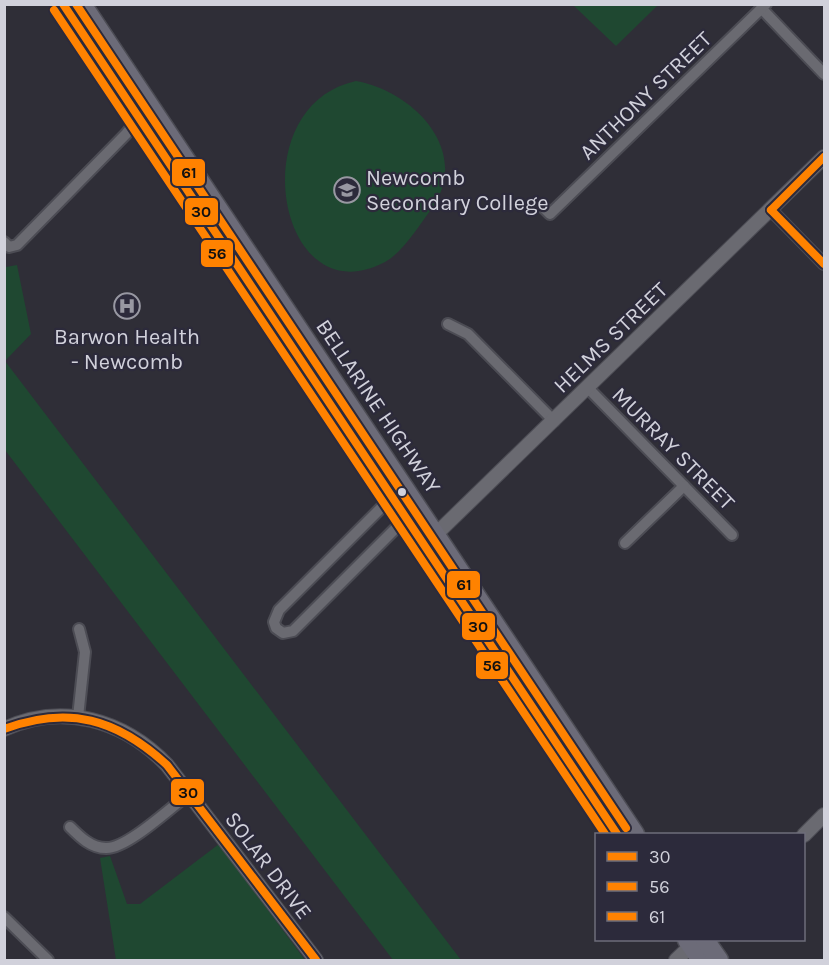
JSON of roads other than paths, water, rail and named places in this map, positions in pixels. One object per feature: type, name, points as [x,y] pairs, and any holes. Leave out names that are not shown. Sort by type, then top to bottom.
[{"type":"highway","name":"BELLARINE HIGHWAY","points":[[63,4],[406,518],[430,540],[634,833]]},
{"type":"highway","name":"BELLARINE HIGHWAY","points":[[82,4],[430,540],[616,833]]},
{"type":"highway","points":[[697,945],[719,960]]},
{"type":"street","points":[[764,7],[825,74]]},
{"type":"street","name":"ANTHONY STREET","points":[[542,206],[552,218],[764,7]]},
{"type":"street","points":[[4,242],[9,248],[16,245],[139,118]]},
{"type":"street","name":"HELMS STREET","points":[[430,540],[825,157]]},
{"type":"street","points":[[771,210],[825,264]]},
{"type":"street","points":[[448,324],[468,334],[554,421]]},
{"type":"street","name":"MURRAY STREET","points":[[588,388],[732,535]]},
{"type":"street","points":[[625,543],[684,486]]},
{"type":"street","points":[[392,497],[279,610],[274,622],[276,628],[283,633],[293,631],[406,518]]},
{"type":"street","points":[[78,717],[85,652],[79,629]]},
{"type":"street","name":"SOLAR DRIVE","points":[[4,729],[38,719],[78,717],[115,726],[143,742],[167,765],[316,960]]},
{"type":"street","points":[[70,827],[84,840],[97,847],[113,848],[129,840],[189,794]]},
{"type":"street","points":[[805,834],[825,815]]},
{"type":"street","points":[[4,917],[48,960]]},
{"type":"street","points":[[676,960],[697,945]]},
{"type":"place","name":"Newcomb Secondary College","points":[[347,190]]},
{"type":"place","name":"Barwon Health - Newcomb","points":[[127,306]]}]
